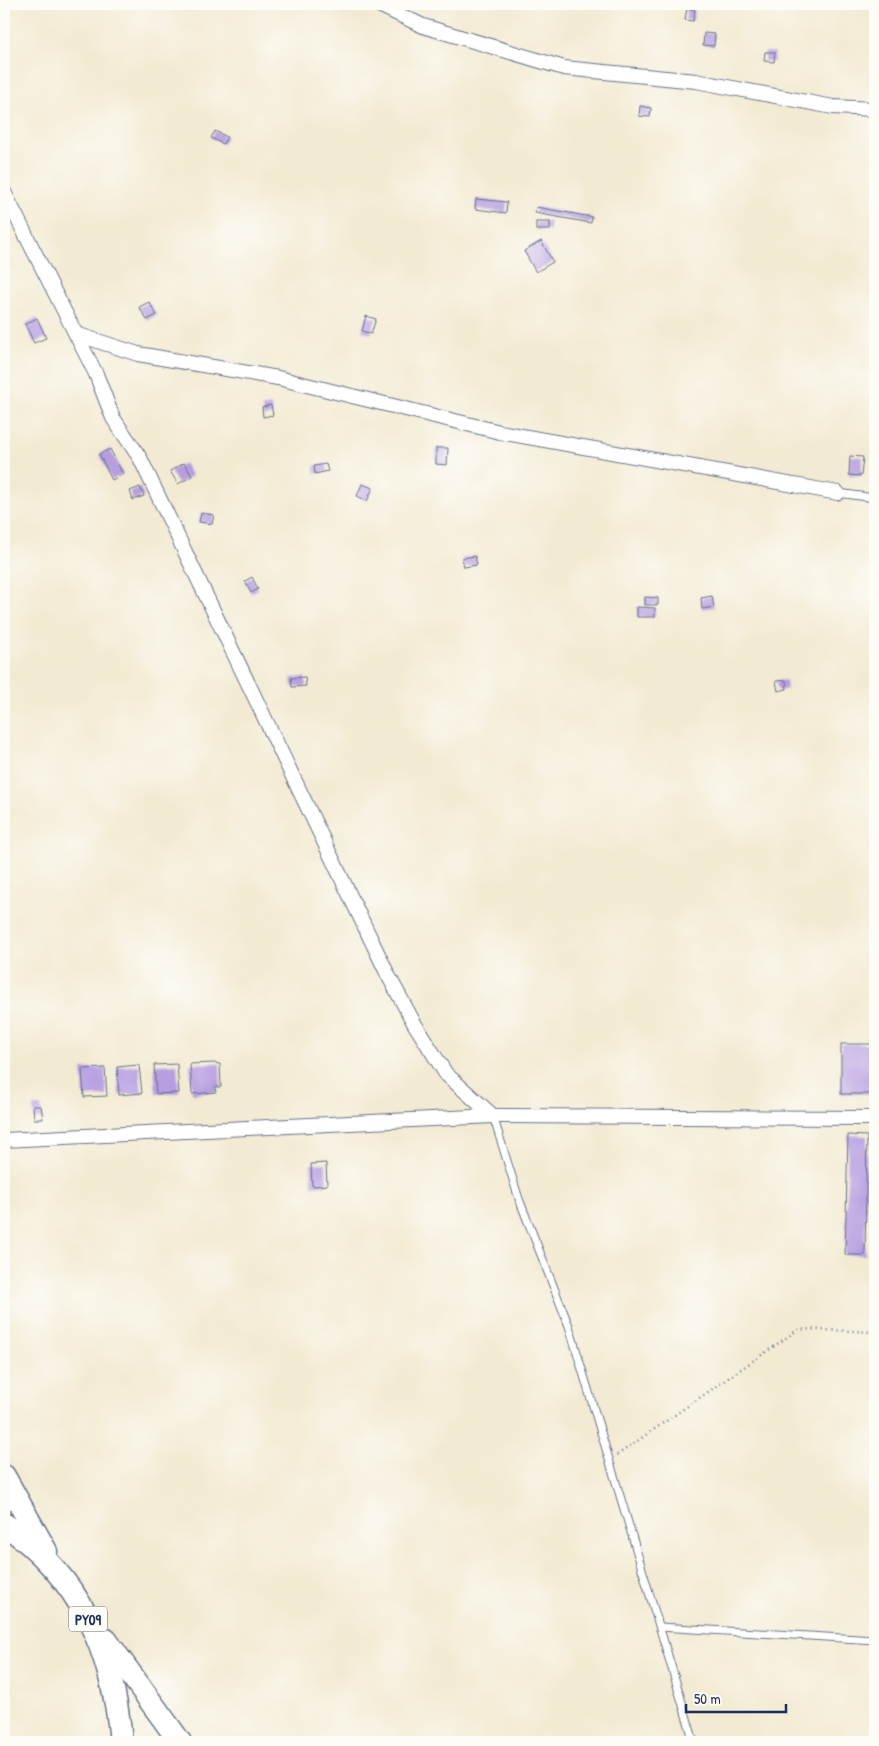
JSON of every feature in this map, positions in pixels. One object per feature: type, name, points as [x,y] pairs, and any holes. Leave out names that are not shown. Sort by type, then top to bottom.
[{"type":"highway","points":[[4,1476],[60,1576]]},
{"type":"highway","name":"PY09","points":[[4,1524],[25,1538],[60,1576],[180,1742]]},
{"type":"highway","name":"PY09","points":[[84,1610],[105,1654],[117,1702],[121,1742]]},
{"type":"street","points":[[377,4],[423,26],[564,68],[696,81],[833,107],[875,109]]},
{"type":"street","points":[[4,192],[96,374],[113,418],[140,458],[388,975],[414,1023],[446,1074],[493,1116]]},
{"type":"street","points":[[76,334],[138,354],[278,378],[500,432],[838,493]]},
{"type":"street","points":[[4,1140],[493,1116],[875,1118]]},
{"type":"lane","points":[[838,493],[875,498]]},
{"type":"lane","points":[[493,1116],[519,1199],[568,1326],[694,1742]]},
{"type":"lane","points":[[660,1627],[875,1640]]},
{"type":"path","points":[[865,1212],[875,1212]]},
{"type":"path","points":[[610,1460],[799,1329],[875,1332]]},
{"type":"building","points":[[687,8],[695,10],[693,21],[685,20]]},
{"type":"building","points":[[704,33],[715,34],[714,46],[703,45]]},
{"type":"building","points":[[765,52],[775,52],[774,62],[764,61]]},
{"type":"building","points":[[640,106],[651,108],[650,117],[639,116]]},
{"type":"building","points":[[215,131],[227,137],[223,144],[211,138]]},
{"type":"building","points":[[476,199],[507,202],[506,213],[475,209]]},
{"type":"building","points":[[536,207],[592,217],[591,223],[535,213]]},
{"type":"building","points":[[536,222],[550,222],[550,230],[536,230]]},
{"type":"building","points":[[541,241],[553,262],[536,272],[524,251]]},
{"type":"building","points":[[149,302],[157,315],[147,320],[139,307]]},
{"type":"building","points":[[366,316],[376,319],[371,334],[362,331]]},
{"type":"building","points":[[37,318],[46,338],[34,343],[25,324]]},
{"type":"building","points":[[271,405],[273,415],[263,417],[262,407]]},
{"type":"building","points":[[436,448],[448,448],[447,465],[436,464]]},
{"type":"building","points":[[110,449],[123,474],[112,480],[99,454]]},
{"type":"building","points":[[850,456],[863,457],[861,476],[849,475]]},
{"type":"building","points":[[184,463],[192,476],[178,484],[170,471]]},
{"type":"building","points":[[326,464],[328,471],[315,474],[314,466]]},
{"type":"building","points":[[362,484],[373,488],[367,501],[357,496]]},
{"type":"building","points":[[140,487],[144,496],[133,500],[130,491]]},
{"type":"building","points":[[201,513],[214,515],[212,524],[199,522]]},
{"type":"building","points":[[475,556],[477,565],[464,567],[462,558]]},
{"type":"building","points":[[252,577],[258,589],[251,593],[245,581]]},
{"type":"building","points":[[712,596],[714,607],[702,609],[701,598]]},
{"type":"building","points":[[645,597],[658,598],[658,605],[645,605]]},
{"type":"building","points":[[637,607],[655,608],[655,617],[637,617]]},
{"type":"building","points":[[305,677],[306,686],[292,687],[291,678]]},
{"type":"building","points":[[786,680],[787,689],[778,691],[776,681]]},
{"type":"building","points":[[841,1044],[875,1044],[875,1094],[841,1094]]},
{"type":"building","points":[[177,1064],[179,1093],[156,1094],[154,1065]]},
{"type":"building","points":[[190,1064],[220,1064],[221,1087],[215,1087],[216,1092],[192,1094]]},
{"type":"building","points":[[139,1065],[142,1093],[119,1095],[117,1067]]},
{"type":"building","points":[[105,1068],[107,1096],[84,1097],[82,1069]]},
{"type":"building","points":[[33,1106],[41,1106],[43,1119],[34,1119]]},
{"type":"building","points":[[848,1135],[867,1136],[865,1255],[845,1255]]},
{"type":"building","points":[[326,1163],[327,1185],[312,1186],[311,1164]]}]
